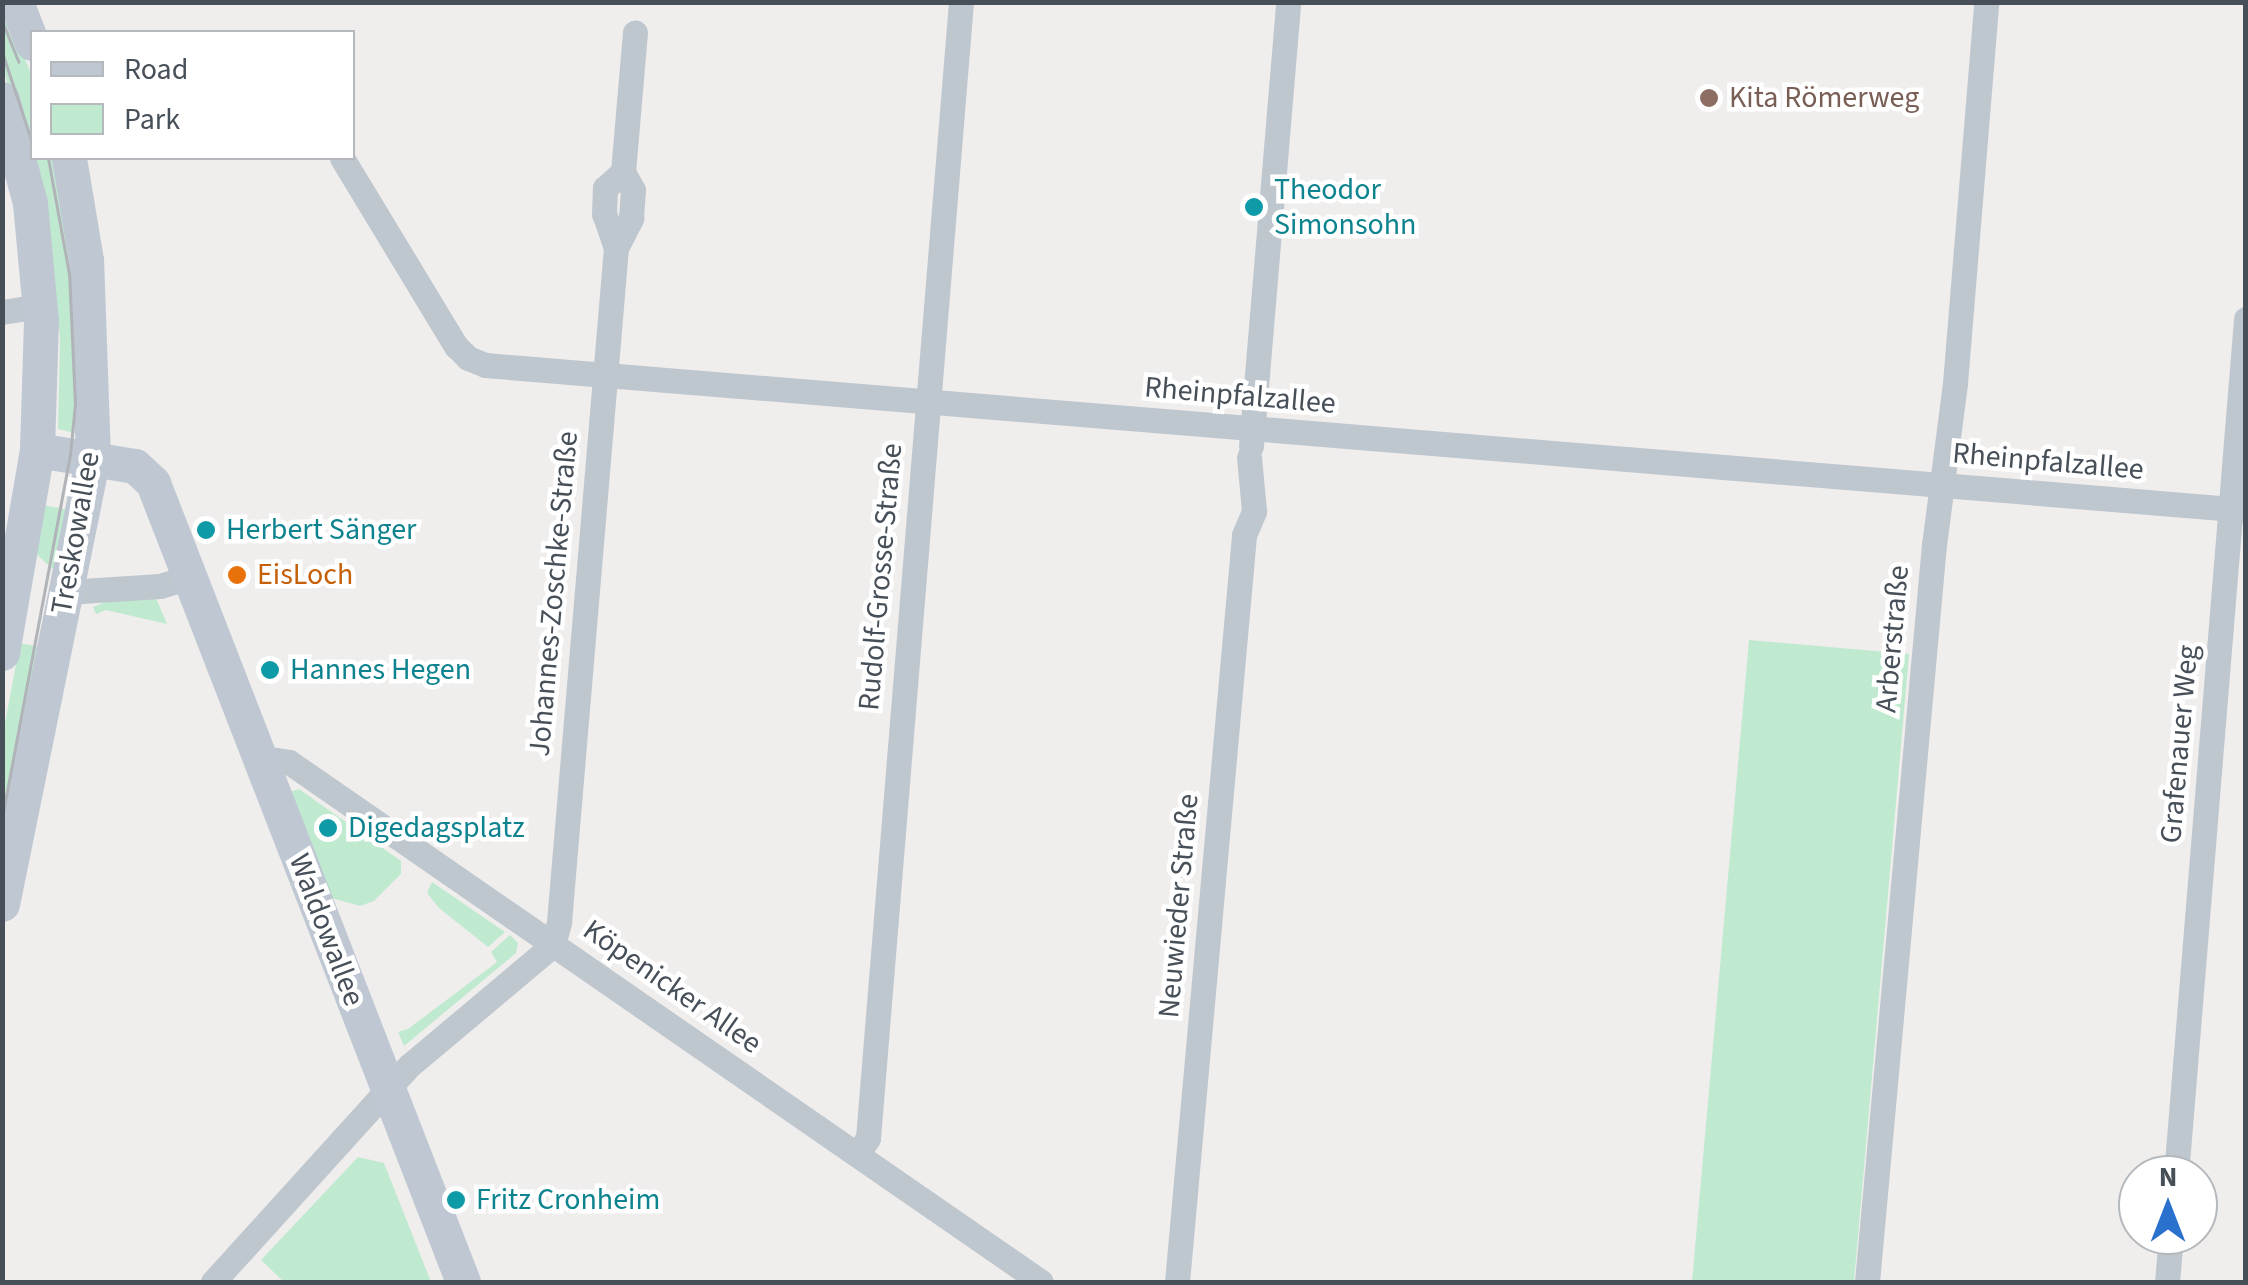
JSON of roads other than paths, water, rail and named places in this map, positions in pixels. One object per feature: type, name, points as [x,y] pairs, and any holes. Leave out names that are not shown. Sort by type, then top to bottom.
[{"type":"main road","points":[[16,2],[30,38]]},
{"type":"main road","name":"Treskowallee","points":[[2,99],[30,203],[40,306],[37,450],[2,653]]},
{"type":"main road","name":"Treskowallee","points":[[2,904],[92,458],[86,260],[68,160]]},
{"type":"main road","name":"Waldowallee","points":[[37,450],[135,466],[153,482],[464,1282]]},
{"type":"street","name":"Rudolf-Grosse-Straße","points":[[856,1154],[868,1138],[961,2]]},
{"type":"street","name":"Neuwieder Straße","points":[[1177,1282],[1244,535],[1254,511],[1250,457],[1288,2]]},
{"type":"street","name":"Arberstraße","points":[[1867,1282],[1986,2]]},
{"type":"street","name":"Johannes-Zoschke-Straße","points":[[553,945],[560,922],[616,248],[604,214],[606,188],[622,172],[635,33]]},
{"type":"street","name":"Rheinpfalzallee","points":[[343,160],[468,358],[485,364],[928,404],[2239,510]]},
{"type":"street","points":[[2,312],[40,306]]},
{"type":"street","name":"Grafenauer Weg","points":[[2178,1155],[2239,510],[2246,319]]},
{"type":"street","points":[[66,592],[160,586],[190,576]]},
{"type":"street","name":"Köpenicker Allee","points":[[261,765],[275,760],[289,762],[1041,1282]]},
{"type":"street","points":[[213,1282],[410,1065],[553,945]]},
{"type":"street","points":[[2167,1282],[2169,1255]]},
{"type":"tram line","points":[[2,20],[19,62]]},
{"type":"tram line","points":[[2,51],[30,135]]},
{"type":"tram line","points":[[2,818],[70,455],[75,404],[69,274],[48,160]]},
{"type":"place","name":"Kita Römerweg","points":[[1709,98]]},
{"type":"place","name":"Theodor Simonsohn","points":[[1254,207]]},
{"type":"place","name":"Herbert Sänger","points":[[206,530]]},
{"type":"place","name":"EisLoch","points":[[237,575]]},
{"type":"place","name":"Hannes Hegen","points":[[270,670]]},
{"type":"place","name":"Digedagsplatz","points":[[328,828]]},
{"type":"place","name":"Fritz Cronheim","points":[[456,1200]]}]
